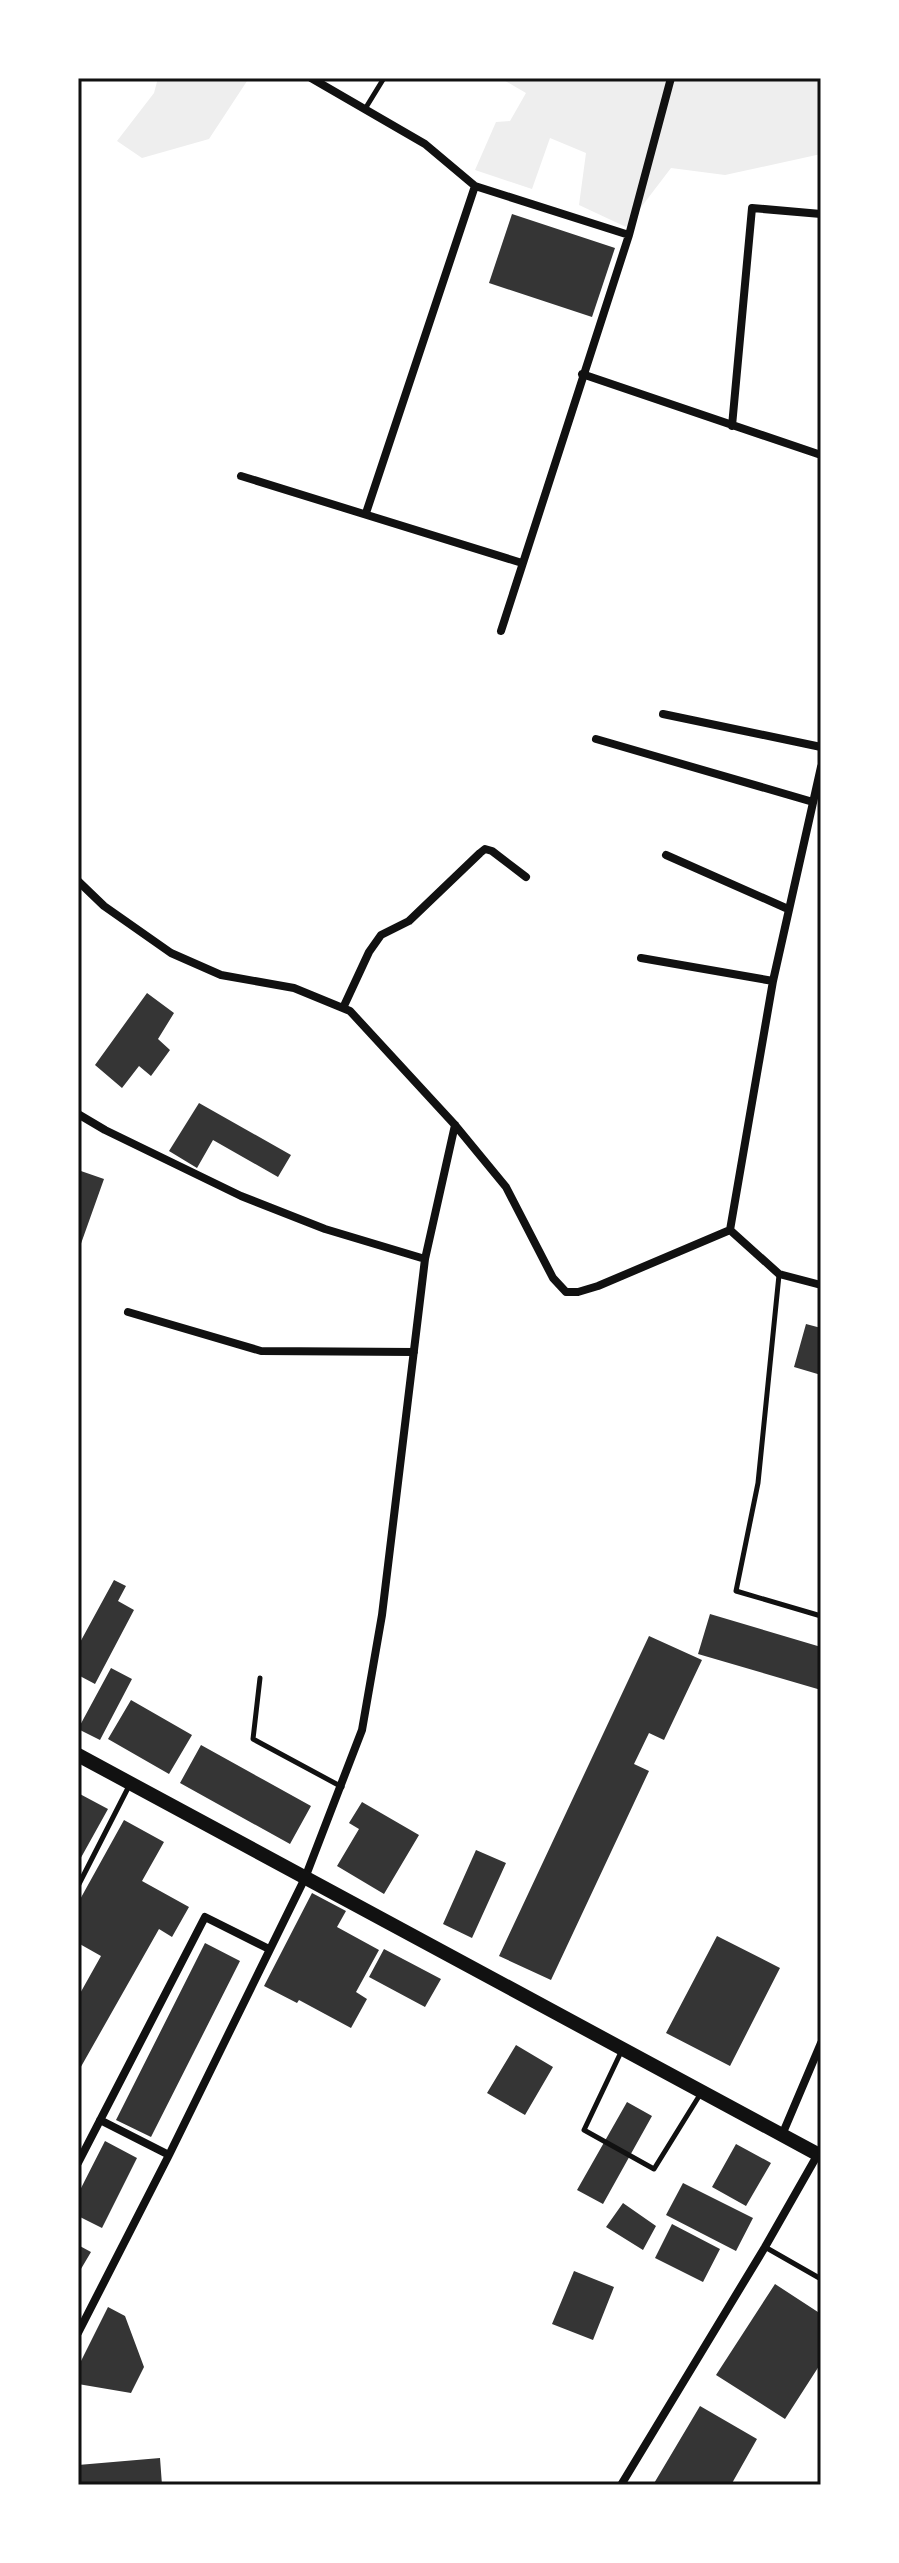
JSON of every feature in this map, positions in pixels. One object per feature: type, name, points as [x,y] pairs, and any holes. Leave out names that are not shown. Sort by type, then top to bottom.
[{"type":"main road","points":[[78,1755],[819,2155]]},
{"type":"street","points":[[311,78],[425,144],[475,186],[629,235]]},
{"type":"street","points":[[501,631],[629,235],[671,78]]},
{"type":"street","points":[[366,513],[475,186]]},
{"type":"street","points":[[732,426],[752,208],[821,214]]},
{"type":"street","points":[[582,374],[821,455]]},
{"type":"street","points":[[241,476],[522,563]]},
{"type":"street","points":[[663,714],[821,747]]},
{"type":"street","points":[[596,739],[813,802]]},
{"type":"street","points":[[730,1230],[773,981],[821,767]]},
{"type":"street","points":[[343,1008],[369,952],[381,935],[409,921],[485,849],[526,877]]},
{"type":"street","points":[[666,855],[788,909]]},
{"type":"street","points":[[78,881],[104,906],[171,953],[221,975],[294,988],[350,1011],[455,1125],[506,1187],[553,1278],[566,1292],[598,1286],[730,1230]]},
{"type":"street","points":[[641,958],[773,981]]},
{"type":"street","points":[[78,1114],[241,1196],[325,1229],[425,1259]]},
{"type":"street","points":[[78,2333],[305,1878],[362,1730],[382,1615],[425,1259],[455,1125]]},
{"type":"street","points":[[730,1230],[779,1274],[821,1285]]},
{"type":"street","points":[[128,1312],[261,1351],[414,1352]]},
{"type":"street","points":[[78,2163],[205,1917],[269,1949]]},
{"type":"street","points":[[782,2135],[821,2043]]},
{"type":"street","points":[[100,2120],[169,2155]]},
{"type":"street","points":[[621,2485],[819,2155]]},
{"type":"street","points":[[78,2312],[87,2317]]},
{"type":"lane","points":[[365,109],[384,78]]},
{"type":"lane","points":[[779,1274],[758,1483],[736,1591],[821,1616]]},
{"type":"lane","points":[[260,1678],[253,1739],[342,1787]]},
{"type":"lane","points":[[78,1886],[130,1783]]},
{"type":"lane","points":[[623,2049],[584,2130],[654,2169],[701,2092]]},
{"type":"lane","points":[[765,2247],[821,2279]]},
{"type":"shaded area","points":[[158,78],[249,78],[209,139],[142,158],[117,141],[154,93]]},
{"type":"shaded area","points":[[500,78],[821,78],[821,154],[725,175],[671,168],[626,227],[579,205],[586,153],[550,138],[532,189],[475,170],[496,122],[510,121],[526,93]]},
{"type":"building","points":[[512,214],[615,248],[592,317],[489,283]]},
{"type":"building","points":[[147,993],[174,1013],[158,1039],[170,1050],[151,1076],[139,1066],[122,1088],[95,1065]]},
{"type":"building","points":[[199,1103],[291,1155],[278,1177],[213,1140],[197,1168],[169,1151]]},
{"type":"building","points":[[78,1170],[104,1179],[78,1252]]},
{"type":"building","points":[[806,1324],[821,1328],[821,1375],[794,1367]]},
{"type":"building","points":[[114,1580],[126,1586],[118,1601],[134,1610],[95,1684],[78,1675],[78,1646]]},
{"type":"building","points":[[710,1614],[821,1647],[821,1690],[698,1654]]},
{"type":"building","points":[[649,1636],[702,1660],[664,1740],[649,1733],[634,1764],[649,1771],[551,1980],[499,1956]]},
{"type":"building","points":[[111,1668],[132,1679],[100,1740],[78,1729]]},
{"type":"building","points":[[131,1700],[192,1735],[169,1774],[108,1739]]},
{"type":"building","points":[[201,1745],[311,1806],[290,1844],[180,1783]]},
{"type":"building","points":[[78,1793],[108,1809],[78,1863]]},
{"type":"building","points":[[362,1802],[419,1835],[384,1894],[337,1866],[359,1829],[349,1823]]},
{"type":"building","points":[[124,1820],[164,1842],[142,1881],[189,1907],[172,1937],[159,1929],[78,2072],[78,1997],[101,1956],[78,1943],[78,1903]]},
{"type":"building","points":[[476,1850],[506,1863],[472,1938],[443,1924]]},
{"type":"building","points":[[312,1893],[346,1911],[337,1927],[379,1950],[356,1992],[367,1999],[351,2028],[299,2000],[297,2003],[264,1986]]},
{"type":"building","points":[[717,1936],[780,1968],[730,2066],[666,2033]]},
{"type":"building","points":[[205,1943],[240,1961],[151,2137],[116,2120]]},
{"type":"building","points":[[384,1949],[441,1979],[425,2007],[369,1977]]},
{"type":"building","points":[[516,2045],[553,2067],[525,2115],[487,2093]]},
{"type":"building","points":[[627,2102],[652,2116],[603,2204],[577,2190]]},
{"type":"building","points":[[105,2141],[137,2158],[102,2228],[78,2216],[78,2194]]},
{"type":"building","points":[[736,2144],[771,2163],[746,2206],[712,2187]]},
{"type":"building","points":[[683,2183],[753,2218],[736,2251],[666,2215]]},
{"type":"building","points":[[623,2203],[656,2226],[643,2250],[606,2227]]},
{"type":"building","points":[[672,2224],[720,2249],[703,2282],[655,2258]]},
{"type":"building","points":[[78,2245],[91,2252],[78,2274]]},
{"type":"building","points":[[574,2271],[614,2287],[593,2340],[552,2324]]},
{"type":"building","points":[[775,2284],[821,2314],[821,2363],[785,2419],[716,2375]]},
{"type":"building","points":[[108,2307],[125,2316],[144,2367],[131,2393],[78,2384],[78,2367]]},
{"type":"building","points":[[700,2406],[757,2439],[731,2485],[653,2485]]},
{"type":"building","points":[[160,2458],[162,2485],[78,2485],[78,2465]]}]
